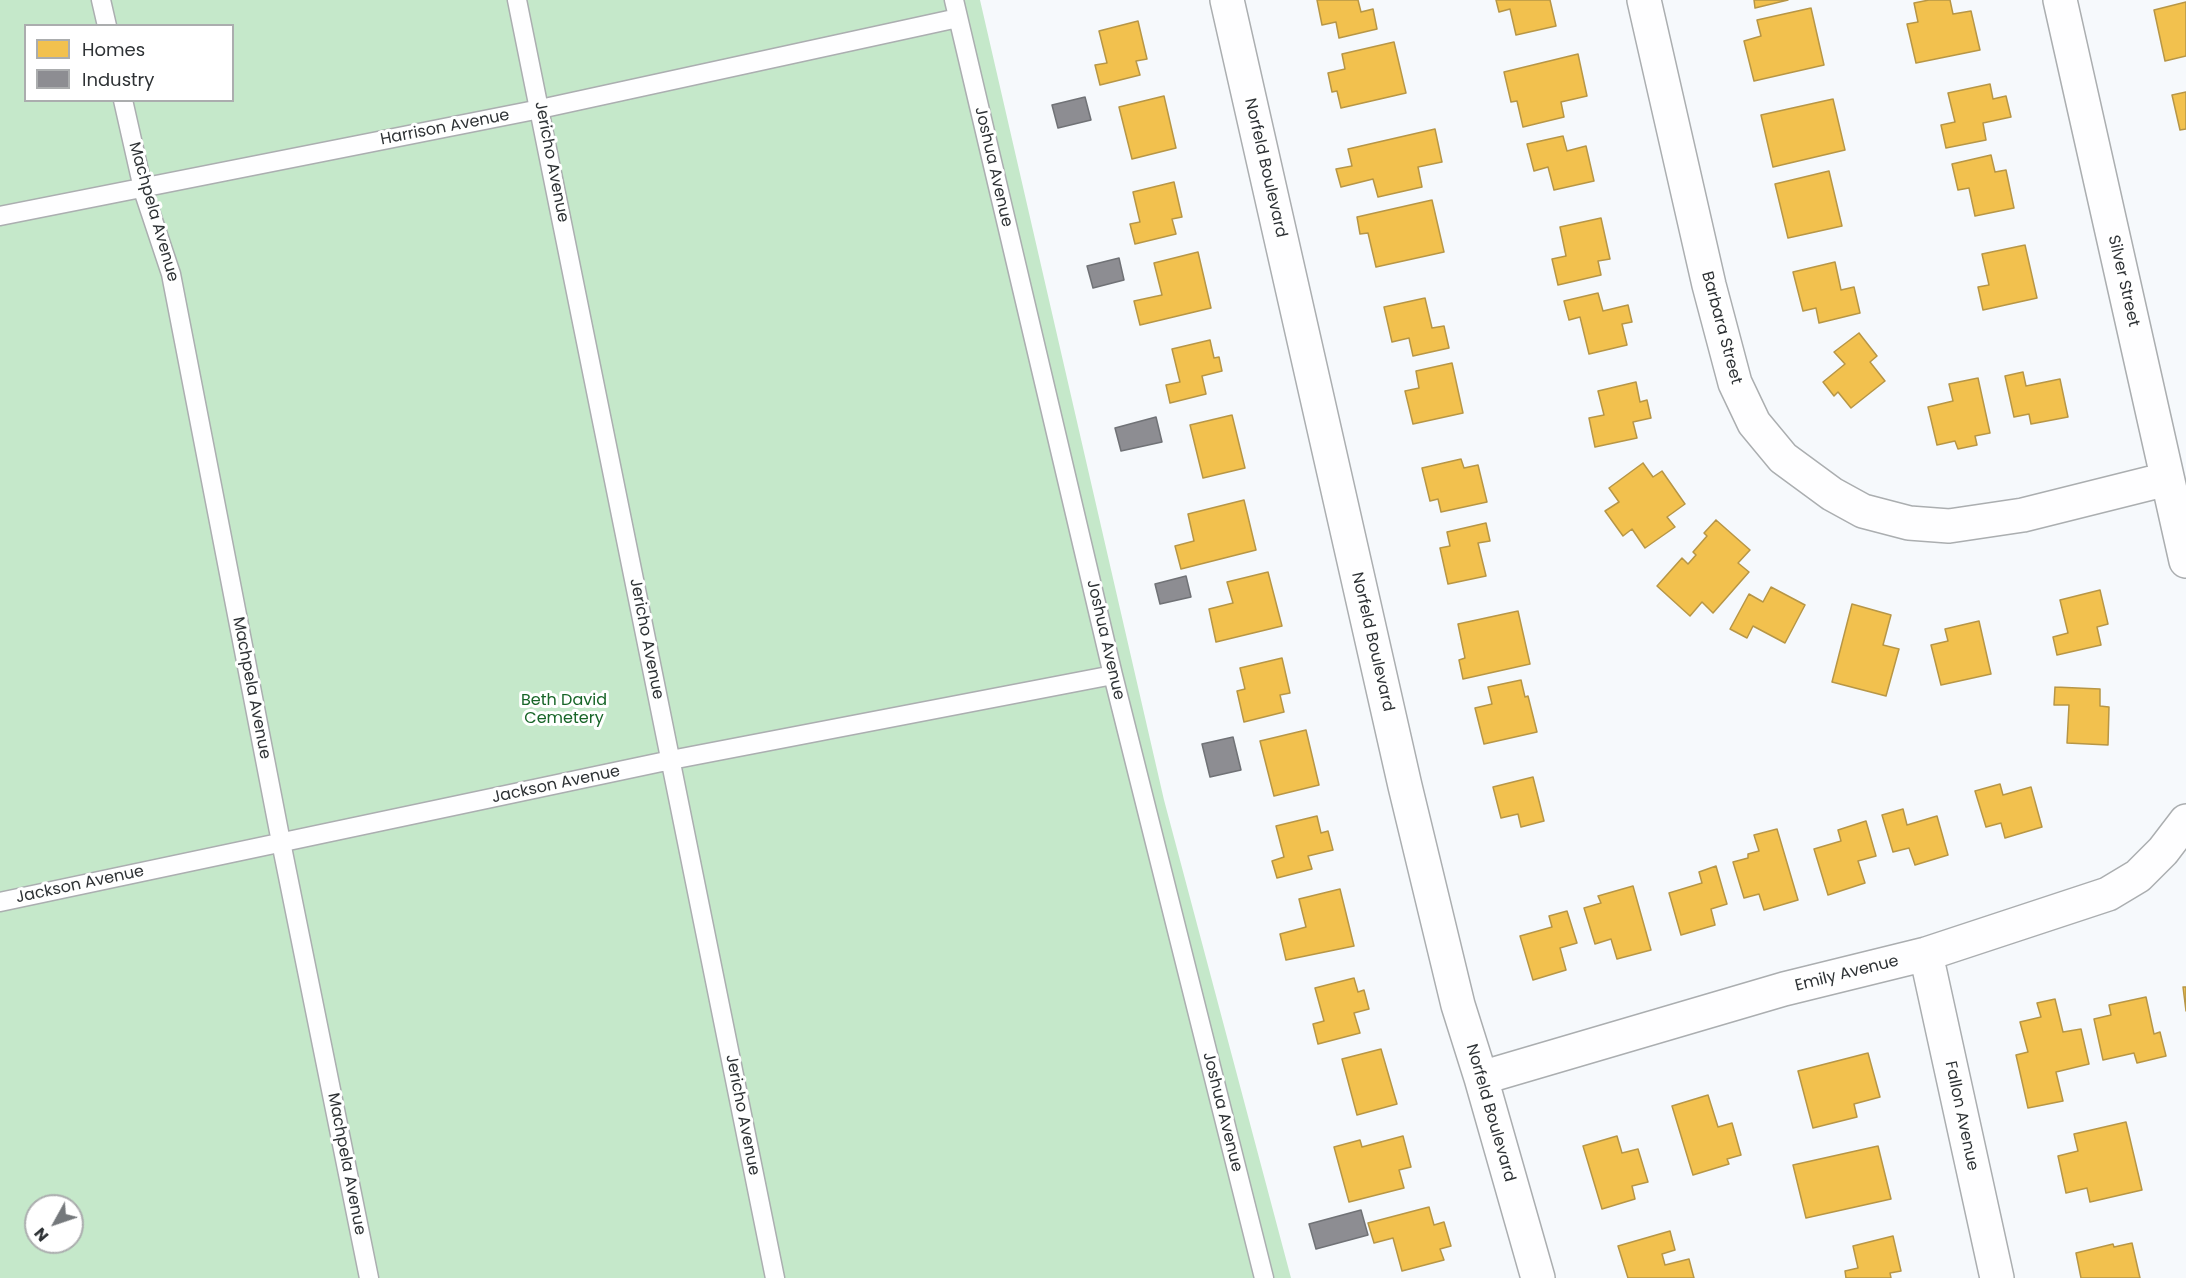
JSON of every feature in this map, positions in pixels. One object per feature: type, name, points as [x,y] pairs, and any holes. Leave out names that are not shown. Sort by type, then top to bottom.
[{"type":"street","name":"Norfeld Boulevard","points":[[1227,0],[1408,798],[1458,1005],[1538,1278]]},
{"type":"street","name":"Barbara Street","points":[[1644,0],[1706,274],[1734,383],[1754,423],[1783,458],[1832,494],[1863,511],[1909,523],[1949,526],[2023,515],[2167,479]]},
{"type":"street","name":"Silver Street","points":[[2060,0],[2186,561]]},
{"type":"street","name":"Emily Avenue","points":[[1481,1078],[1784,990],[1926,954],[2108,894],[2138,876],[2163,851],[2186,821]]},
{"type":"street","name":"Fallon Avenue","points":[[1926,954],[1997,1278]]},
{"type":"lane","points":[[101,0],[107,24]]},
{"type":"lane","name":"Jericho Avenue","points":[[517,0],[775,1278]]},
{"type":"lane","name":"Harrison Avenue","points":[[0,216],[540,109],[956,9]]},
{"type":"lane","name":"Joshua Avenue","points":[[956,9],[1113,675],[1264,1278]]},
{"type":"lane","name":"Machpela Avenue","points":[[123,102],[142,187],[171,274],[281,842],[369,1278]]},
{"type":"lane","name":"Jackson Avenue","points":[[0,902],[671,760],[1113,675]]},
{"type":"green space","name":"Beth David Cemetery","points":[[0,0],[980,0],[1164,800],[1291,1278],[0,1278]]},
{"type":"building: Homes","points":[[1317,0],[1358,0],[1361,12],[1373,9],[1377,29],[1339,38],[1336,22],[1322,25]]},
{"type":"building: Homes","points":[[1496,0],[1550,0],[1556,26],[1516,35],[1510,9],[1499,12]]},
{"type":"building: Homes","points":[[1754,0],[1788,0],[1755,8]]},
{"type":"building: Homes","points":[[1950,0],[1953,14],[1971,11],[1980,50],[1916,63],[1907,24],[1918,22],[1914,3]]},
{"type":"building: Homes","points":[[2186,2],[2186,56],[2165,61],[2154,10]]},
{"type":"building: Homes","points":[[1811,8],[1824,65],[1754,81],[1744,41],[1761,36],[1757,20]]},
{"type":"building: Homes","points":[[1138,21],[1147,59],[1136,61],[1140,75],[1100,85],[1095,65],[1107,63],[1099,31]]},
{"type":"building: Homes","points":[[1394,42],[1406,93],[1341,108],[1337,91],[1332,92],[1328,73],[1345,69],[1342,54]]},
{"type":"building: Homes","points":[[1578,54],[1587,96],[1561,102],[1564,117],[1523,127],[1517,101],[1511,102],[1504,72]]},
{"type":"building: Homes","points":[[1990,84],[1993,99],[2006,96],[2011,117],[1983,123],[1986,140],[1946,148],[1941,125],[1955,122],[1948,93]]},
{"type":"building: Homes","points":[[2186,92],[2186,129],[2180,130],[2172,95]]},
{"type":"building: Homes","points":[[1164,96],[1176,148],[1132,159],[1119,107]]},
{"type":"building: Homes","points":[[1833,99],[1845,150],[1773,167],[1761,115]]},
{"type":"building: Homes","points":[[1435,129],[1442,162],[1418,167],[1422,187],[1378,197],[1373,179],[1341,187],[1336,169],[1352,166],[1348,149]]},
{"type":"building: Homes","points":[[1563,136],[1567,151],[1586,146],[1594,181],[1554,190],[1548,167],[1534,171],[1527,144]]},
{"type":"building: Homes","points":[[1991,155],[1995,172],[2006,170],[2014,208],[1975,216],[1969,188],[1958,190],[1952,164]]},
{"type":"building: Homes","points":[[1829,171],[1842,226],[1788,238],[1775,184]]},
{"type":"building: Homes","points":[[1174,182],[1182,217],[1172,219],[1176,234],[1135,244],[1130,224],[1140,222],[1133,192]]},
{"type":"building: Homes","points":[[1432,200],[1444,252],[1376,267],[1368,233],[1360,234],[1357,217]]},
{"type":"building: Homes","points":[[1601,218],[1610,259],[1598,261],[1601,275],[1558,285],[1552,259],[1566,256],[1560,227]]},
{"type":"building: Homes","points":[[2025,245],[2037,298],[1983,310],[1978,287],[1989,285],[1982,254]]},
{"type":"building: Homes","points":[[1198,252],[1211,308],[1140,325],[1134,301],[1162,295],[1154,263]]},
{"type":"building: Homes","points":[[1835,262],[1841,290],[1854,287],[1860,313],[1819,323],[1816,308],[1803,311],[1793,272]]},
{"type":"building: Homes","points":[[1598,293],[1603,311],[1628,305],[1632,322],[1622,324],[1627,345],[1589,354],[1580,317],[1569,320],[1564,301]]},
{"type":"building: Homes","points":[[1425,298],[1432,328],[1444,326],[1449,348],[1413,356],[1409,338],[1392,342],[1384,307]]},
{"type":"building: Homes","points":[[1859,333],[1877,356],[1870,362],[1885,381],[1851,408],[1838,392],[1834,396],[1823,382],[1845,364],[1834,352]]},
{"type":"building: Homes","points":[[1210,340],[1214,358],[1219,357],[1222,371],[1202,376],[1206,394],[1170,403],[1166,385],[1180,382],[1172,349]]},
{"type":"building: Homes","points":[[1452,363],[1463,413],[1413,424],[1405,391],[1419,388],[1416,371]]},
{"type":"building: Homes","points":[[2023,372],[2026,386],[2060,379],[2068,417],[2031,424],[2029,414],[2014,417],[2005,376]]},
{"type":"building: Homes","points":[[1978,378],[1990,433],[1975,436],[1977,445],[1958,449],[1955,441],[1937,445],[1928,407],[1953,401],[1949,384]]},
{"type":"building: Homes","points":[[1636,382],[1640,402],[1647,400],[1651,418],[1633,422],[1637,438],[1595,447],[1589,418],[1604,415],[1598,391]]},
{"type":"building: Homes","points":[[1232,415],[1245,468],[1203,478],[1190,425]]},
{"type":"building: Homes","points":[[1461,459],[1464,468],[1478,465],[1487,502],[1441,512],[1438,499],[1430,501],[1422,468]]},
{"type":"building: Homes","points":[[1643,463],[1653,477],[1662,471],[1685,504],[1667,517],[1675,527],[1645,548],[1632,529],[1623,536],[1605,511],[1619,502],[1609,488]]},
{"type":"building: Homes","points":[[1244,500],[1256,550],[1181,569],[1175,546],[1194,541],[1188,514]]},
{"type":"building: Homes","points":[[1716,520],[1750,550],[1738,563],[1749,572],[1713,613],[1702,602],[1690,616],[1657,586],[1682,558],[1688,564],[1696,555],[1693,552],[1707,536],[1704,533]]},
{"type":"building: Homes","points":[[1486,523],[1490,541],[1478,543],[1486,576],[1448,584],[1440,548],[1450,546],[1447,532]]},
{"type":"building: Homes","points":[[1268,572],[1282,626],[1216,642],[1209,609],[1233,603],[1227,582]]},
{"type":"building: Homes","points":[[1771,587],[1805,605],[1785,643],[1753,626],[1747,638],[1730,629],[1749,594],[1763,602]]},
{"type":"building: Homes","points":[[2100,590],[2108,624],[2097,627],[2101,645],[2057,655],[2053,637],[2068,633],[2060,600]]},
{"type":"building: Homes","points":[[1852,604],[1891,615],[1883,645],[1899,649],[1886,696],[1832,682]]},
{"type":"building: Homes","points":[[1518,611],[1530,664],[1463,679],[1459,660],[1465,658],[1458,624]]},
{"type":"building: Homes","points":[[1979,621],[1991,674],[1941,685],[1931,645],[1948,641],[1945,629]]},
{"type":"building: Homes","points":[[1282,658],[1290,693],[1280,695],[1284,712],[1244,722],[1237,691],[1245,689],[1240,668]]},
{"type":"building: Homes","points":[[1521,680],[1525,697],[1528,696],[1537,732],[1484,744],[1475,708],[1492,704],[1488,687]]},
{"type":"building: Homes","points":[[2055,687],[2100,689],[2100,706],[2109,707],[2108,745],[2067,743],[2069,705],[2054,705]]},
{"type":"building: Homes","points":[[1306,730],[1319,785],[1274,796],[1260,741]]},
{"type":"building: Homes","points":[[1533,777],[1544,821],[1521,827],[1518,814],[1501,818],[1493,787]]},
{"type":"building: Homes","points":[[2000,784],[2003,795],[2031,787],[2042,827],[2005,838],[2001,823],[1986,827],[1975,791]]},
{"type":"building: Homes","points":[[1903,809],[1907,825],[1937,816],[1948,855],[1915,865],[1909,848],[1893,852],[1882,815]]},
{"type":"building: Homes","points":[[1317,816],[1321,833],[1328,831],[1333,850],[1308,856],[1312,869],[1277,878],[1272,861],[1284,857],[1276,826]]},
{"type":"building: Homes","points":[[1866,821],[1876,856],[1858,861],[1865,883],[1828,895],[1814,849],[1841,841],[1838,830]]},
{"type":"building: Homes","points":[[1777,829],[1798,900],[1764,910],[1759,894],[1744,898],[1733,862],[1748,858],[1748,854],[1759,851],[1754,835]]},
{"type":"building: Homes","points":[[1716,866],[1727,904],[1711,909],[1715,925],[1681,935],[1669,893],[1702,883],[1699,872]]},
{"type":"building: Homes","points":[[1633,886],[1651,950],[1617,959],[1611,939],[1595,944],[1584,908],[1601,903],[1598,896]]},
{"type":"building: Homes","points":[[1340,889],[1354,946],[1286,960],[1280,934],[1306,927],[1299,899]]},
{"type":"building: Homes","points":[[1567,911],[1577,943],[1560,948],[1566,970],[1533,980],[1520,936],[1552,927],[1549,916]]},
{"type":"building: Homes","points":[[1354,978],[1358,992],[1364,990],[1369,1009],[1354,1013],[1360,1033],[1318,1044],[1313,1024],[1324,1021],[1315,988]]},
{"type":"building: Homes","points":[[2183,987],[2186,987],[2186,1011]]},
{"type":"building: Homes","points":[[2146,997],[2154,1034],[2160,1032],[2166,1056],[2137,1063],[2134,1053],[2103,1060],[2094,1019],[2111,1015],[2109,1005]]},
{"type":"building: Homes","points":[[2055,999],[2063,1032],[2081,1029],[2089,1064],[2056,1072],[2063,1101],[2028,1108],[2016,1055],[2028,1052],[2020,1022],[2041,1017],[2037,1003]]},
{"type":"building: Homes","points":[[1381,1049],[1397,1104],[1357,1115],[1342,1059]]},
{"type":"building: Homes","points":[[1868,1053],[1880,1097],[1854,1104],[1857,1117],[1813,1128],[1798,1071]]},
{"type":"building: Homes","points":[[1708,1095],[1718,1127],[1732,1123],[1741,1155],[1727,1159],[1729,1164],[1693,1175],[1672,1106]]},
{"type":"building: Homes","points":[[2126,1122],[2142,1190],[2090,1202],[2087,1188],[2066,1193],[2058,1156],[2078,1151],[2074,1134]]},
{"type":"building: Homes","points":[[1403,1136],[1411,1167],[1399,1170],[1404,1188],[1349,1202],[1334,1147],[1360,1140],[1362,1147]]},
{"type":"building: Homes","points":[[1617,1136],[1622,1153],[1638,1149],[1648,1182],[1632,1186],[1635,1199],[1602,1209],[1583,1146]]},
{"type":"building: Homes","points":[[1878,1146],[1891,1199],[1806,1218],[1793,1165]]},
{"type":"building: Homes","points":[[1429,1207],[1434,1225],[1444,1222],[1451,1246],[1440,1249],[1444,1260],[1402,1271],[1393,1238],[1374,1243],[1368,1223]]},
{"type":"building: Homes","points":[[1670,1231],[1675,1250],[1662,1254],[1665,1265],[1689,1259],[1694,1278],[1628,1278],[1618,1246]]},
{"type":"building: Homes","points":[[1893,1236],[1901,1271],[1890,1273],[1891,1278],[1846,1278],[1845,1271],[1858,1268],[1853,1246]]},
{"type":"building: Homes","points":[[2132,1243],[2140,1278],[2081,1278],[2076,1253],[2113,1244],[2114,1247]]},
{"type":"building: Industry","points":[[1085,97],[1091,120],[1058,128],[1052,105]]},
{"type":"building: Industry","points":[[1119,258],[1124,280],[1093,288],[1087,266]]},
{"type":"building: Industry","points":[[1156,417],[1162,442],[1121,451],[1115,428]]},
{"type":"building: Industry","points":[[1186,576],[1191,597],[1160,604],[1155,584]]},
{"type":"building: Industry","points":[[1233,737],[1241,770],[1210,777],[1202,744]]},
{"type":"building: Industry","points":[[1361,1210],[1368,1235],[1316,1249],[1309,1224]]}]
